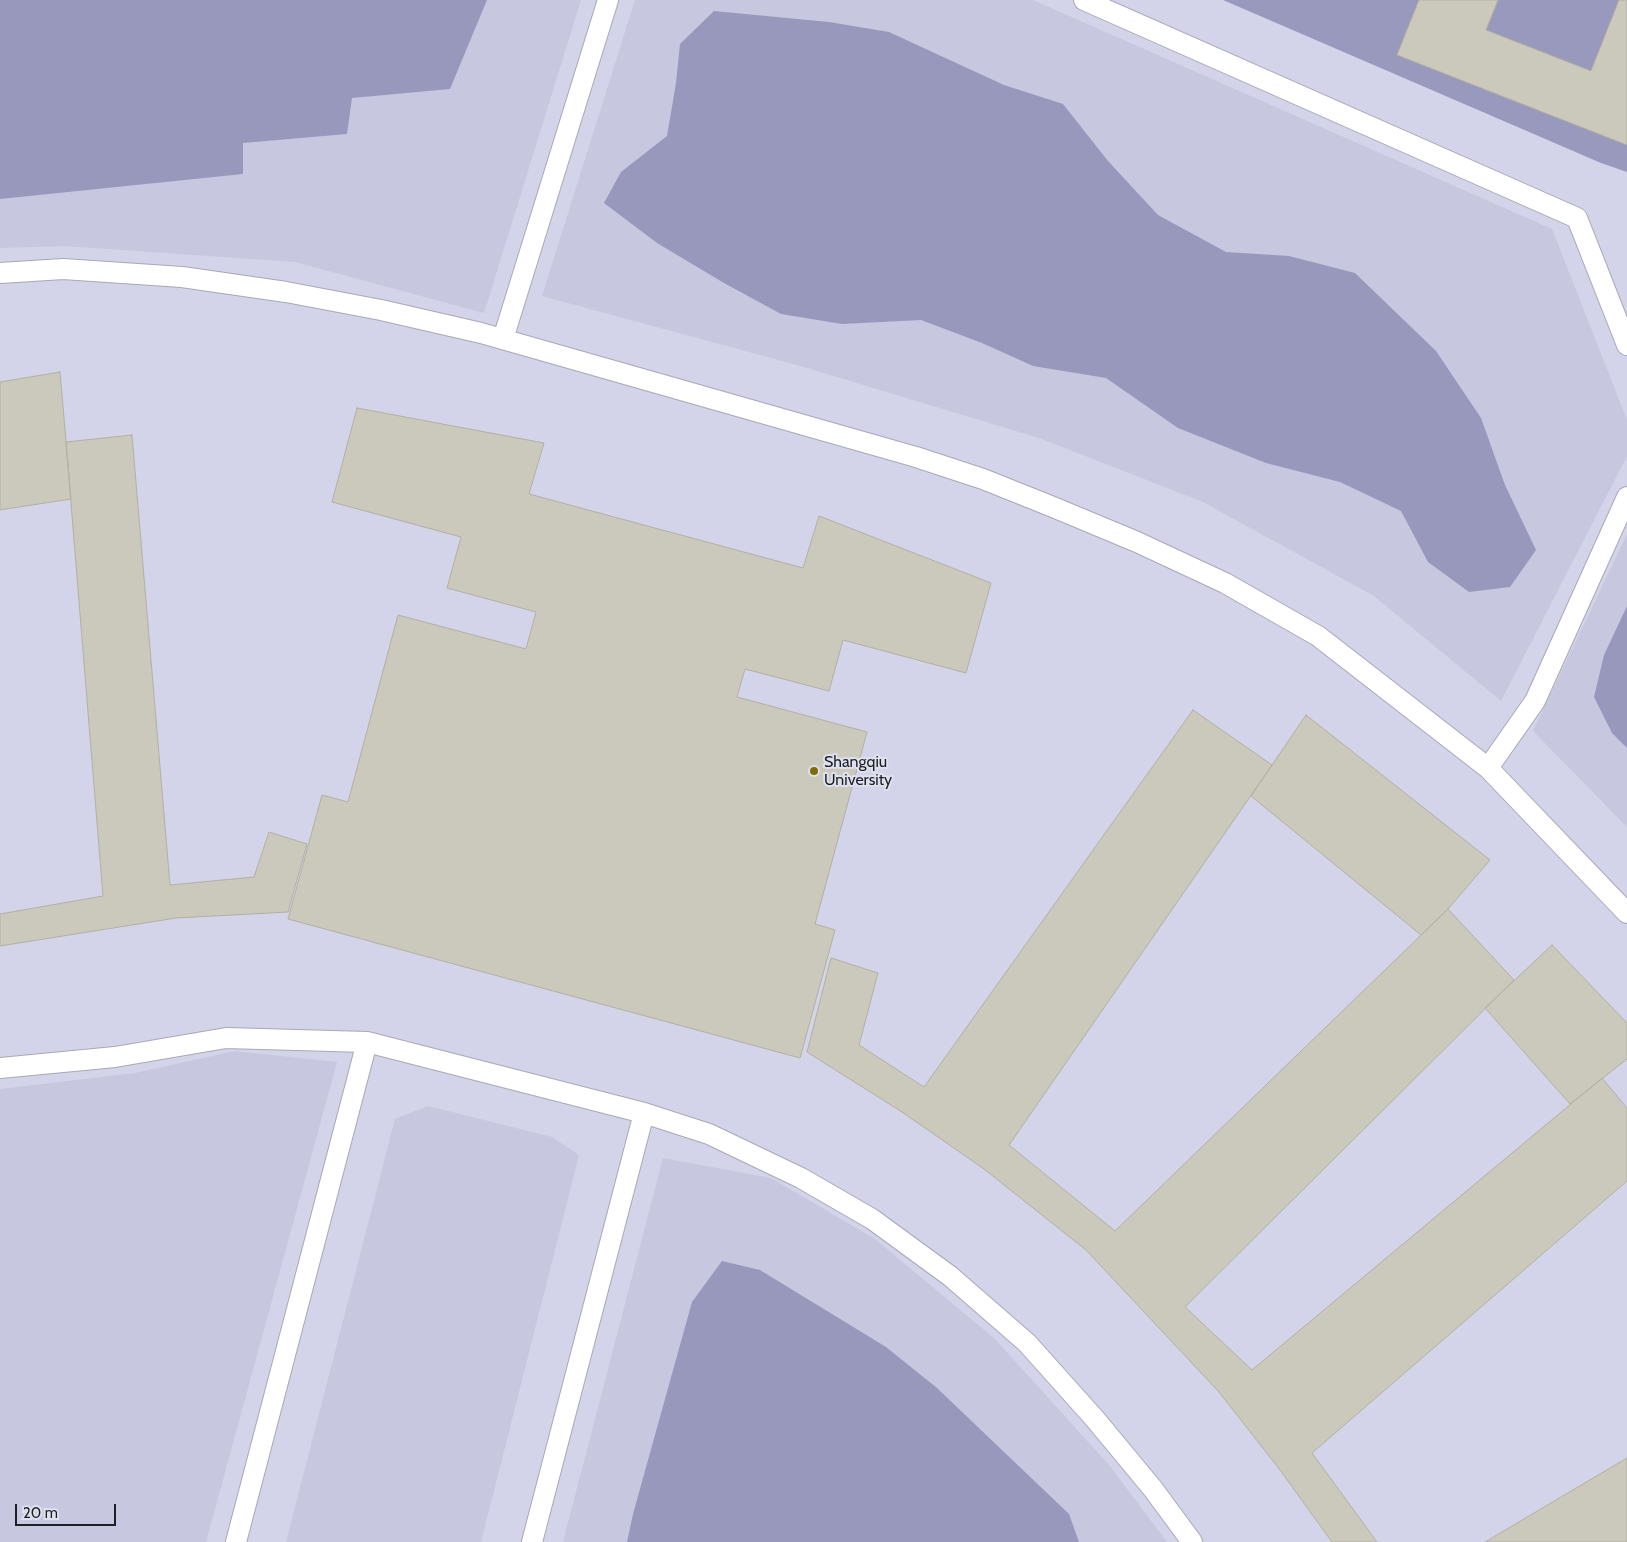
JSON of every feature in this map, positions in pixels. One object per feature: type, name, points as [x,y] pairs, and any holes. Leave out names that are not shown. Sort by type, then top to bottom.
[{"type":"lane","points":[[503,339],[608,0]]},
{"type":"lane","points":[[1084,0],[1577,218],[1627,346]]},
{"type":"lane","points":[[0,273],[63,269],[182,277],[286,292],[381,310],[503,339],[916,457],[983,479],[1137,542],[1225,583],[1318,636],[1488,768],[1627,913]]},
{"type":"lane","points":[[1488,768],[1535,701],[1627,496]]},
{"type":"lane","points":[[0,1068],[115,1057],[226,1038],[367,1042],[644,1113],[709,1134],[801,1178],[872,1219],[950,1276],[1027,1343],[1095,1418],[1153,1489],[1192,1542]]},
{"type":"lane","points":[[236,1542],[367,1042]]},
{"type":"lane","points":[[532,1542],[644,1113]]},
{"type":"shaded area","name":"Shangqiu University","points":[[0,0],[1627,0],[1627,1542],[0,1542]]},
{"type":"shaded area","points":[[0,0],[581,0],[484,313],[295,262],[64,246],[0,248]]},
{"type":"shaded area","points":[[0,0],[487,0],[450,89],[352,98],[347,134],[243,143],[243,174],[0,199]]},
{"type":"shaded area","points":[[635,0],[1033,0],[1552,229],[1627,420],[1627,456],[1501,701],[1374,596],[1203,502],[1039,438],[797,365],[542,296]]},
{"type":"shaded area","points":[[1223,0],[1627,0],[1627,172],[1601,163]]},
{"type":"shaded area","points":[[714,11],[829,22],[889,32],[1004,85],[1063,104],[1108,161],[1158,215],[1226,252],[1289,256],[1355,273],[1436,351],[1481,418],[1505,485],[1536,550],[1510,587],[1469,592],[1428,562],[1401,511],[1340,482],[1266,463],[1178,428],[1106,378],[1033,366],[982,343],[921,320],[842,324],[781,314],[657,243],[604,203],[621,172],[667,136],[680,44]]},
{"type":"shaded area","points":[[1627,534],[1627,827],[1533,731]]},
{"type":"shaded area","points":[[1627,606],[1627,748],[1612,733],[1594,697],[1604,655]]},
{"type":"shaded area","points":[[235,1051],[337,1062],[206,1542],[0,1542],[0,1089],[135,1073]]},
{"type":"shaded area","points":[[428,1106],[552,1137],[579,1155],[481,1542],[286,1542],[395,1119]]},
{"type":"shaded area","points":[[663,1158],[771,1178],[875,1239],[994,1338],[1109,1465],[1167,1542],[563,1542]]},
{"type":"shaded area","points":[[722,1261],[760,1270],[886,1347],[937,1388],[1069,1514],[1079,1542],[627,1542],[633,1514],[692,1302]]},
{"type":"building","points":[[1419,0],[1498,0],[1486,30],[1591,71],[1619,0],[1627,0],[1627,145],[1397,55]]},
{"type":"building","points":[[60,372],[71,499],[0,510],[0,382]]},
{"type":"building","points":[[357,408],[544,443],[529,494],[803,568],[819,516],[991,583],[966,673],[843,640],[829,691],[745,669],[737,697],[867,732],[815,924],[835,930],[800,1058],[288,919],[322,795],[348,802],[398,615],[526,649],[536,612],[447,588],[461,537],[332,502]]},
{"type":"building","points":[[132,435],[170,885],[254,877],[269,832],[307,844],[288,912],[176,918],[0,946],[0,914],[103,896],[66,442]]},
{"type":"building","points":[[1193,710],[1272,765],[1009,1145],[1115,1231],[1448,909],[1514,980],[1185,1307],[1252,1370],[1602,1078],[1627,1108],[1627,1181],[1312,1453],[1377,1542],[1332,1542],[1280,1470],[1219,1392],[1086,1250],[984,1169],[902,1112],[807,1052],[831,958],[878,973],[859,1045],[924,1087]]},
{"type":"building","points":[[1306,715],[1490,860],[1448,909],[1421,935],[1251,796]]},
{"type":"building","points":[[1552,945],[1627,1023],[1627,1059],[1570,1104],[1485,1008]]},
{"type":"building","points":[[1627,1458],[1627,1542],[1485,1542]]},
{"type":"place","name":"Shangqiu University","points":[[814,771]]}]
